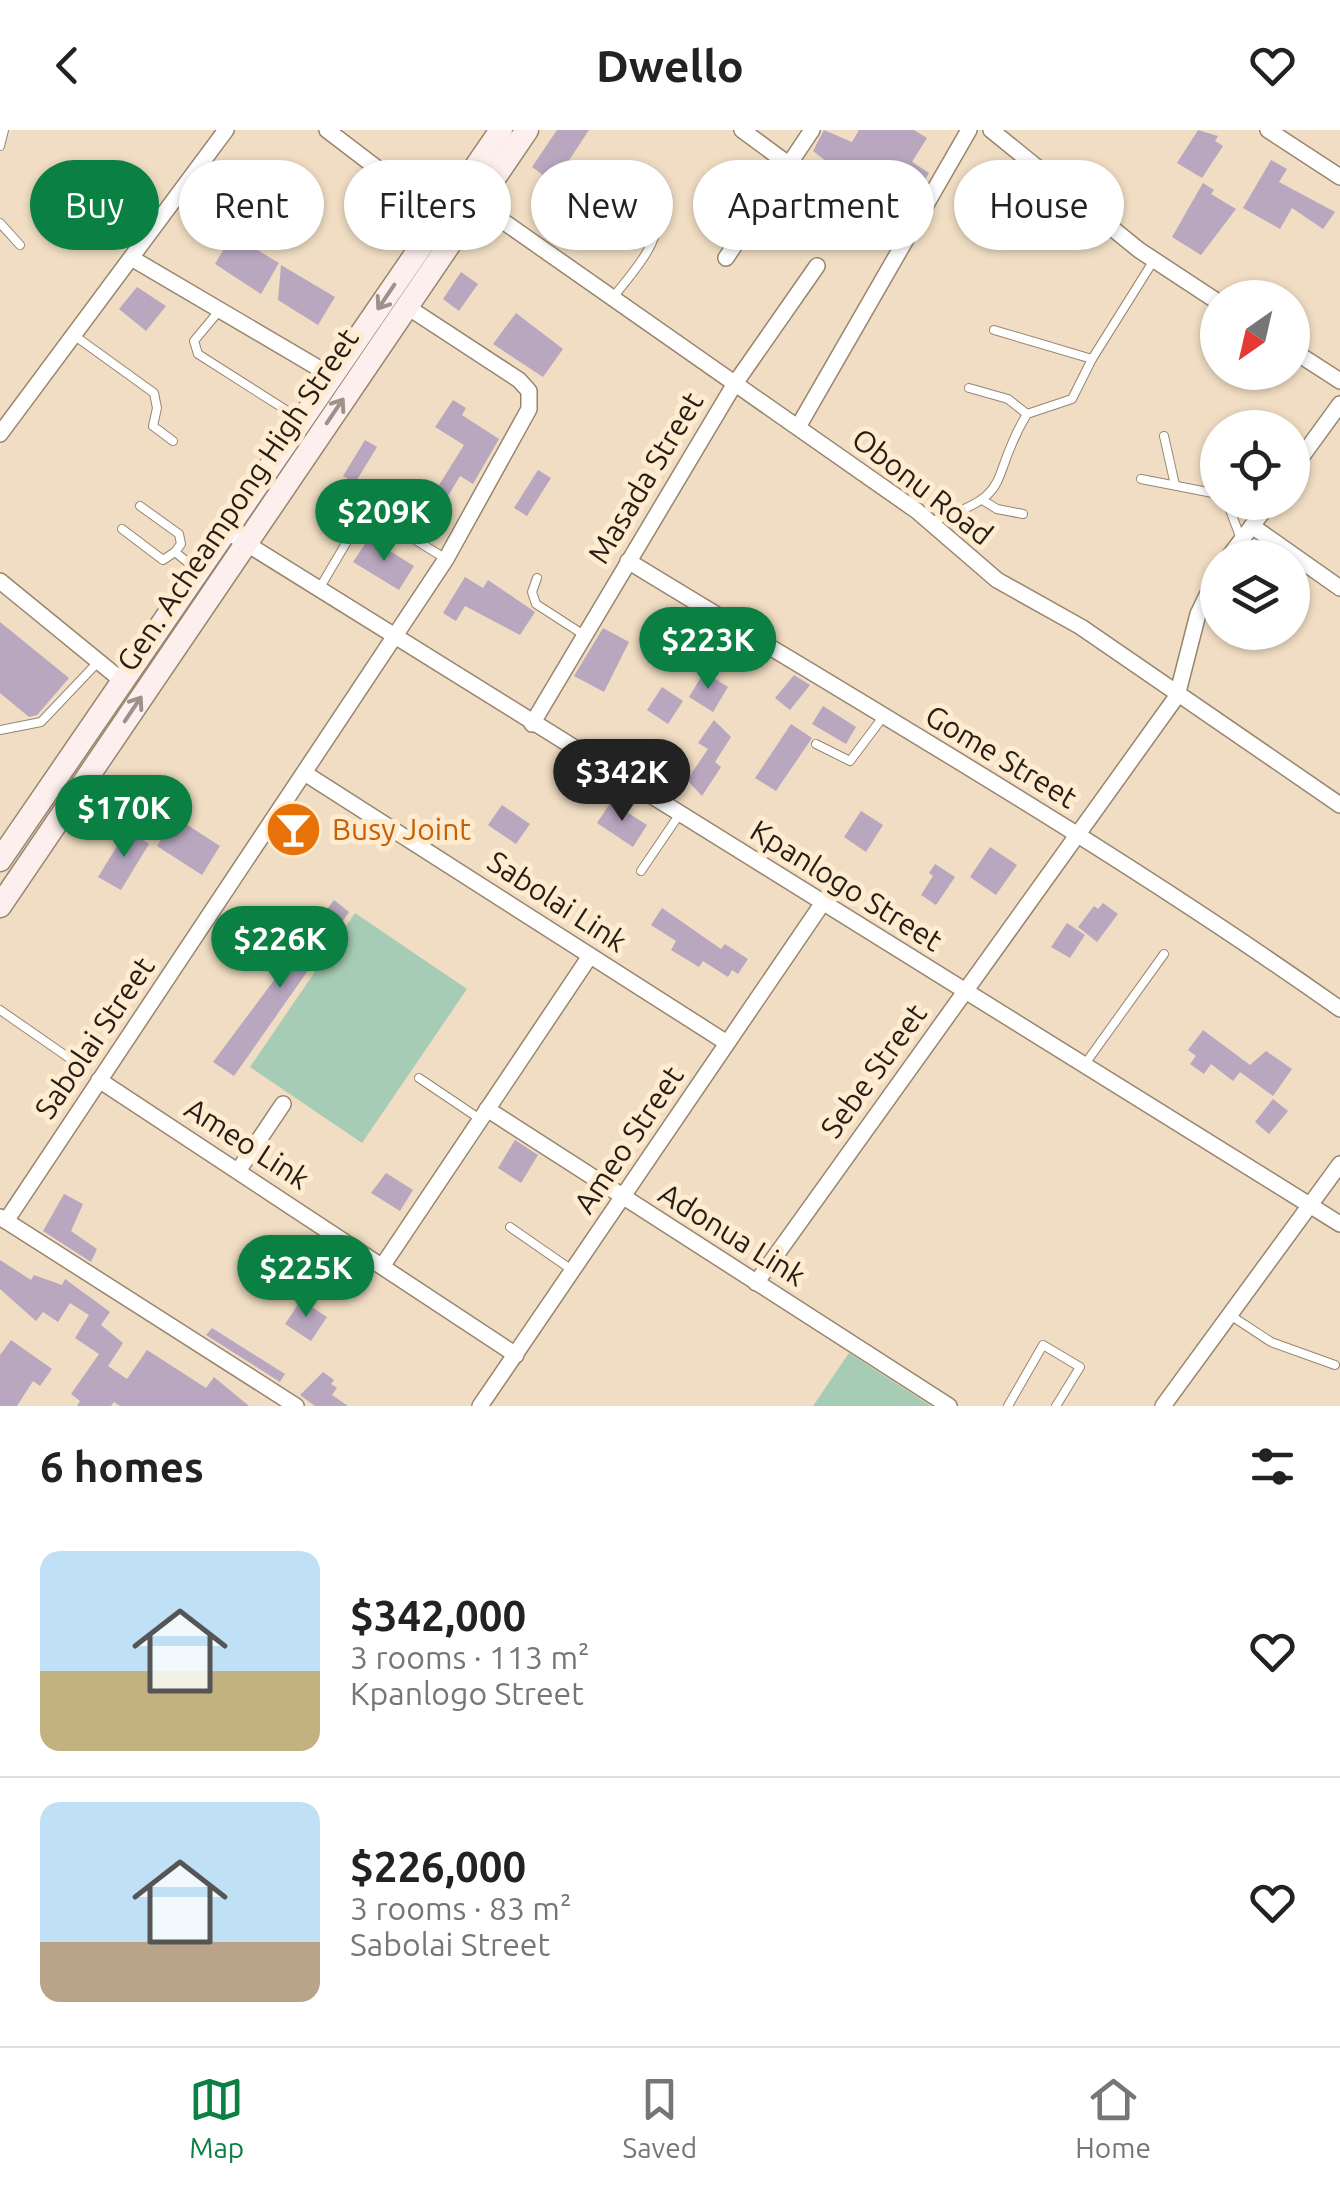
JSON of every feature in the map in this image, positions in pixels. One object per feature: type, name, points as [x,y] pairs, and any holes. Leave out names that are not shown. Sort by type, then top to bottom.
[{"type":"main road","name":"Gen. Acheampong High Street","points":[[480,160],[500,130]]},
{"type":"main road","name":"Gen. Acheampong High Street","points":[[506,160],[527,130]]},
{"type":"main road","name":"Gen. Acheampong High Street","points":[[0,860],[120,679],[418,250]]},
{"type":"main road","name":"Gen. Acheampong High Street","points":[[0,906],[445,250]]},
{"type":"street","points":[[0,434],[226,130]]},
{"type":"street","points":[[327,130],[366,160]]},
{"type":"street","points":[[742,130],[783,160]]},
{"type":"street","points":[[792,160],[812,130]]},
{"type":"street","points":[[934,189],[969,130]]},
{"type":"street","points":[[991,130],[1154,260],[1200,290]]},
{"type":"street","points":[[1268,130],[1292,137],[1340,177]]},
{"type":"street","name":"Obonu Road","points":[[511,227],[929,522],[997,580],[1080,627],[1340,804]]},
{"type":"street","points":[[726,258],[731,250]]},
{"type":"street","points":[[798,427],[898,250]]},
{"type":"street","points":[[133,259],[332,376]]},
{"type":"street","name":"Masada Street","points":[[532,724],[734,386],[817,266]]},
{"type":"street","name":"Sabolai Street","points":[[3,1219],[306,774],[446,559],[532,400],[520,380],[406,306]]},
{"type":"street","points":[[1310,362],[1340,381]]},
{"type":"street","points":[[1310,445],[1340,404]]},
{"type":"street","points":[[1241,540],[1256,520]]},
{"type":"street","points":[[1252,526],[1340,588]]},
{"type":"street","name":"Kpanlogo Street","points":[[223,530],[1340,1224]]},
{"type":"street","name":"Gome Street","points":[[628,562],[1078,836],[1340,1009]]},
{"type":"street","points":[[0,581],[120,679]]},
{"type":"street","points":[[1177,696],[1200,610]]},
{"type":"street","name":"Sebe Street","points":[[756,1283],[1177,696]]},
{"type":"street","name":"Sabolai Link","points":[[306,774],[727,1043]]},
{"type":"street","name":"Ameo Street","points":[[480,1406],[822,904]]},
{"type":"street","points":[[382,1265],[590,956]]},
{"type":"street","name":"Ameo Link","points":[[99,1080],[516,1355]]},
{"type":"street","points":[[238,1171],[283,1104]]},
{"type":"street","name":"Adonua Link","points":[[484,1114],[949,1406]]},
{"type":"street","points":[[1164,1406],[1340,1164]]},
{"type":"street","points":[[3,1219],[288,1404]]},
{"type":"lane","points":[[0,146],[4,130]]},
{"type":"lane","points":[[0,223],[20,244]]},
{"type":"lane","points":[[612,299],[649,250]]},
{"type":"lane","points":[[929,522],[984,501],[997,485],[1027,414],[1072,399],[1092,359],[1154,260]]},
{"type":"lane","points":[[220,310],[194,341],[198,354],[301,420]]},
{"type":"lane","points":[[994,330],[1092,359]]},
{"type":"lane","points":[[75,336],[154,393],[157,408],[153,426],[172,442]]},
{"type":"lane","points":[[969,388],[1008,399],[1027,414]]},
{"type":"lane","points":[[1164,436],[1175,485]]},
{"type":"lane","points":[[1141,479],[1200,490]]},
{"type":"lane","points":[[984,501],[992,508],[1023,514]]},
{"type":"lane","points":[[122,529],[163,560],[175,552],[181,544],[179,534],[140,506]]},
{"type":"lane","points":[[1233,520],[1241,540]]},
{"type":"lane","points":[[385,521],[446,559]]},
{"type":"lane","points":[[319,590],[352,533]]},
{"type":"lane","points":[[175,552],[196,569]]},
{"type":"lane","points":[[537,578],[532,592],[536,604],[584,635]]},
{"type":"lane","points":[[0,730],[40,722],[98,661]]},
{"type":"lane","points":[[816,744],[850,761],[882,717]]},
{"type":"lane","points":[[641,871],[679,815]]},
{"type":"lane","points":[[1084,1066],[1164,954]]},
{"type":"lane","points":[[0,1010],[72,1060]]},
{"type":"lane","points":[[419,1078],[484,1114]]},
{"type":"lane","points":[[510,1226],[574,1271]]},
{"type":"lane","points":[[1230,1315],[1270,1342],[1335,1365]]},
{"type":"lane","points":[[1008,1406],[1044,1345],[1080,1367],[1056,1406]]},
{"type":"green space","points":[[355,913],[467,989],[362,1143],[250,1067]]},
{"type":"green space","points":[[849,1353],[931,1406],[813,1406]]},
{"type":"building","points":[[557,130],[589,130],[569,160],[537,160]]},
{"type":"building","points":[[824,130],[852,142],[859,130],[914,130],[927,138],[913,160],[825,160],[813,151]]},
{"type":"building","points":[[1198,130],[1218,136],[1215,141],[1223,146],[1202,178],[1177,163]]},
{"type":"building","points":[[1271,160],[1287,169],[1279,182],[1335,212],[1323,229],[1292,208],[1280,229],[1243,208]]},
{"type":"building","points":[[1203,183],[1214,190],[1211,194],[1236,209],[1201,255],[1172,237]]},
{"type":"building","points":[[223,250],[257,250],[279,263],[261,294],[215,264]]},
{"type":"building","points":[[281,265],[335,297],[318,325],[278,300]]},
{"type":"building","points":[[461,272],[478,284],[459,311],[443,299]]},
{"type":"building","points":[[137,287],[166,306],[146,331],[119,309]]},
{"type":"building","points":[[516,313],[563,349],[543,377],[493,344]]},
{"type":"building","points":[[453,400],[466,408],[462,415],[499,439],[473,484],[460,476],[428,529],[416,522],[464,445],[435,427]]},
{"type":"building","points":[[365,440],[377,447],[355,483],[343,476]]},
{"type":"building","points":[[538,470],[551,478],[527,516],[514,508]]},
{"type":"building","points":[[359,492],[380,505],[364,531],[342,518]]},
{"type":"building","points":[[369,538],[414,566],[399,590],[353,562]]},
{"type":"building","points":[[465,577],[483,588],[488,580],[535,612],[520,635],[465,606],[456,621],[443,613]]},
{"type":"building","points":[[0,622],[69,678],[37,715],[29,717],[0,693]]},
{"type":"building","points":[[603,628],[629,642],[604,692],[574,676]]},
{"type":"building","points":[[704,672],[728,687],[713,712],[689,697]]},
{"type":"building","points":[[794,675],[810,685],[790,710],[775,698]]},
{"type":"building","points":[[662,687],[683,701],[668,724],[647,710]]},
{"type":"building","points":[[823,706],[856,727],[846,744],[812,724]]},
{"type":"building","points":[[714,720],[731,737],[715,762],[721,767],[702,796],[687,780],[708,749],[698,743]]},
{"type":"building","points":[[791,724],[812,738],[776,791],[755,778]]},
{"type":"building","points":[[611,802],[647,825],[633,847],[597,823]]},
{"type":"building","points":[[502,805],[530,824],[516,844],[488,825]]},
{"type":"building","points":[[861,811],[883,825],[866,852],[844,837]]},
{"type":"building","points":[[175,817],[220,846],[202,875],[157,846]]},
{"type":"building","points":[[127,830],[149,844],[121,890],[98,877]]},
{"type":"building","points":[[990,847],[1017,865],[996,895],[970,877]]},
{"type":"building","points":[[935,864],[955,877],[936,905],[921,895],[933,876],[929,873]]},
{"type":"building","points":[[334,900],[349,912],[234,1076],[213,1062]]},
{"type":"building","points":[[1103,903],[1118,914],[1097,942],[1078,927],[1094,906],[1098,909]]},
{"type":"building","points":[[662,908],[721,949],[725,944],[748,959],[738,974],[732,970],[728,977],[703,961],[699,967],[671,950],[676,941],[651,925]]},
{"type":"building","points":[[1067,923],[1085,935],[1070,958],[1051,947]]},
{"type":"building","points":[[1203,1030],[1250,1065],[1266,1051],[1292,1069],[1273,1096],[1240,1072],[1233,1081],[1211,1064],[1204,1074],[1190,1064],[1196,1056],[1188,1050]]},
{"type":"building","points":[[1273,1099],[1288,1111],[1269,1134],[1255,1122]]},
{"type":"building","points":[[515,1140],[538,1155],[521,1183],[498,1168]]},
{"type":"building","points":[[386,1173],[413,1190],[400,1211],[371,1193]]},
{"type":"building","points":[[64,1194],[83,1204],[71,1231],[97,1249],[91,1262],[43,1231]]},
{"type":"building","points":[[0,1260],[31,1280],[34,1275],[62,1285],[65,1279],[110,1312],[101,1325],[123,1343],[108,1366],[127,1379],[147,1350],[206,1388],[214,1377],[249,1406],[120,1406],[114,1402],[111,1406],[77,1406],[80,1401],[71,1394],[99,1354],[75,1338],[89,1315],[70,1303],[58,1322],[43,1312],[36,1321],[0,1289]]},
{"type":"building","points":[[301,1300],[327,1317],[311,1341],[285,1324]]},
{"type":"building","points":[[212,1328],[285,1374],[280,1382],[206,1335]]},
{"type":"building","points":[[11,1340],[52,1369],[40,1386],[33,1381],[17,1406],[0,1406],[0,1355]]},
{"type":"building","points":[[323,1372],[334,1380],[331,1384],[337,1388],[332,1395],[348,1406],[315,1406],[300,1395]]},
{"type":"place","name":"Busy Joint","points":[[293,830]]}]
